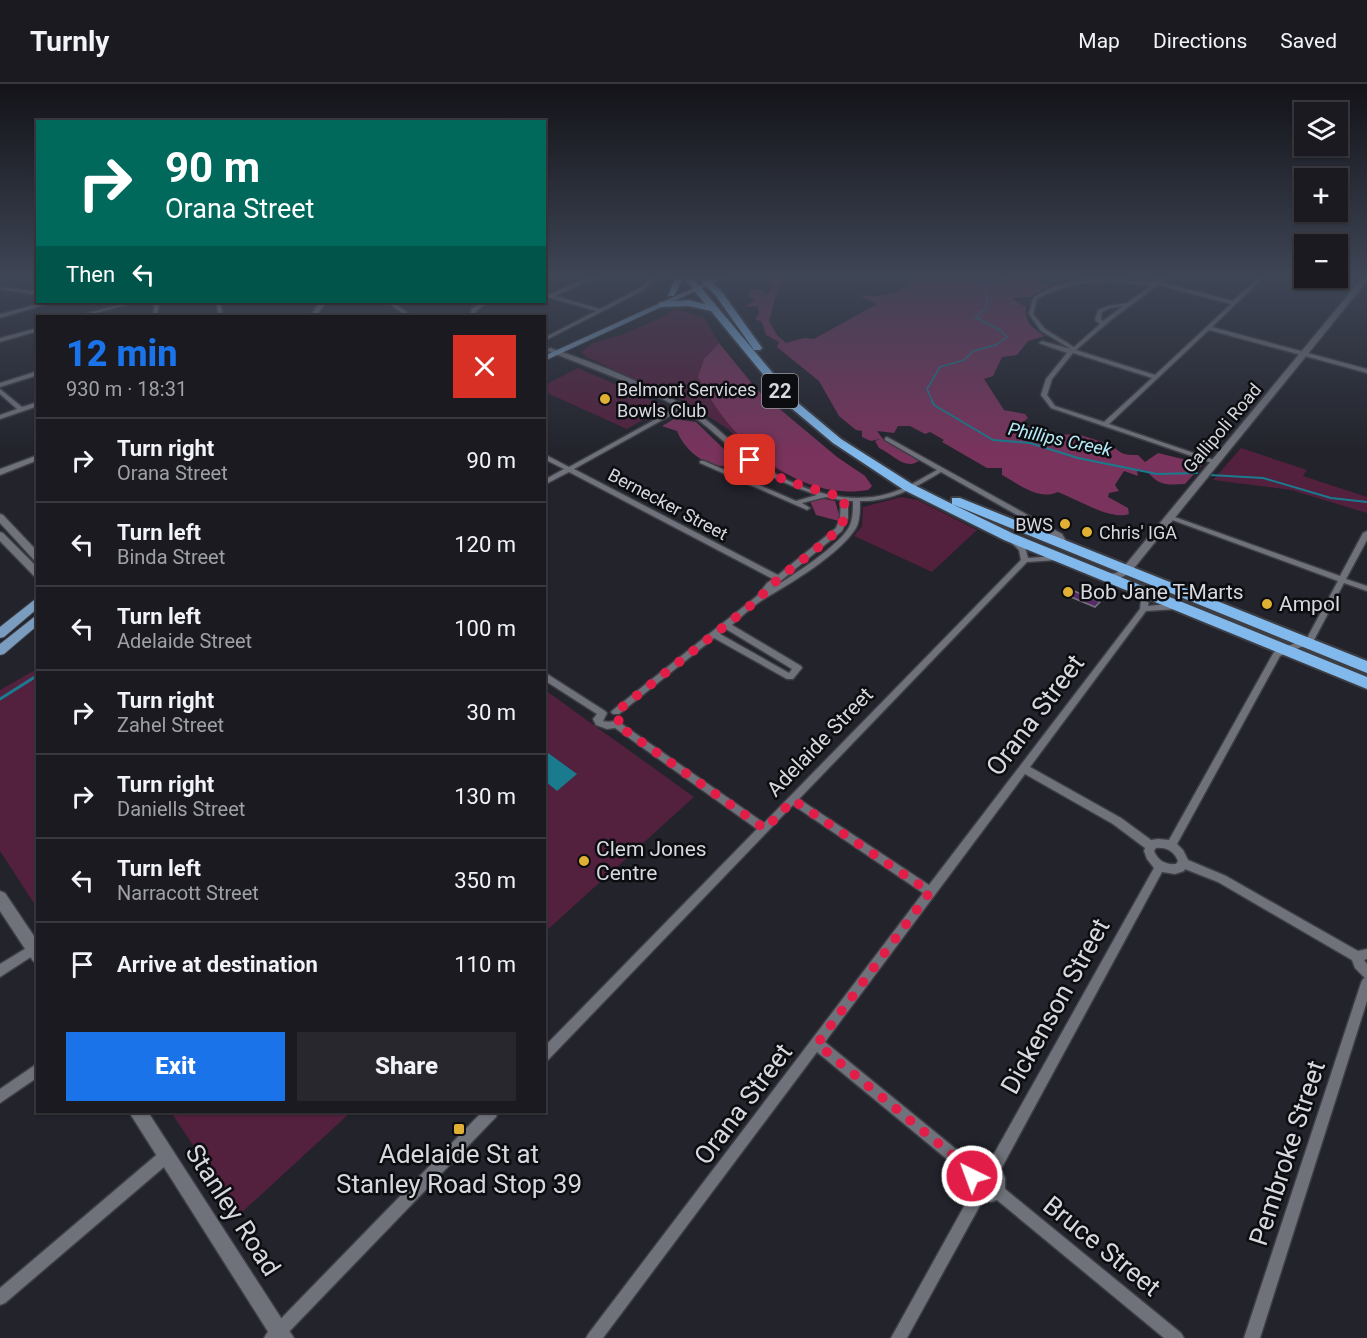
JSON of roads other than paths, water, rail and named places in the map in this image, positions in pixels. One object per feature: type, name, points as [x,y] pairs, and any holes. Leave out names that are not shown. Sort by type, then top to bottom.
[{"type":"highway","name":"22","points":[[736,337],[774,385],[794,405],[844,446],[1009,537],[1126,571],[1367,667]]},
{"type":"highway","name":"22","points":[[748,337],[800,399],[848,438],[914,484],[971,508],[1062,552],[1106,577],[1367,683]]},
{"type":"main road","points":[[551,352],[583,337]]},
{"type":"main road","points":[[551,352],[594,337]]},
{"type":"main road","points":[[569,357],[578,344]]},
{"type":"main road","points":[[23,612],[23,607],[36,593]]},
{"type":"main road","points":[[0,634],[36,602]]},
{"type":"main road","points":[[0,651],[36,620]]},
{"type":"street","points":[[1053,337],[1072,350]]},
{"type":"street","points":[[1089,337],[1072,350],[1049,377],[1044,398],[1046,402],[1104,425],[1215,462]]},
{"type":"street","points":[[1104,425],[1199,337]]},
{"type":"street","points":[[1239,337],[1367,371]]},
{"type":"street","name":"Gallipoli Road","points":[[1126,571],[1319,337]]},
{"type":"street","points":[[1042,343],[1072,350],[1156,377]]},
{"type":"street","points":[[551,352],[569,357],[682,406],[718,430],[756,465],[803,487],[844,498],[882,498],[941,470]]},
{"type":"street","points":[[0,385],[36,374]]},
{"type":"street","points":[[0,391],[22,410]]},
{"type":"street","points":[[0,417],[36,405]]},
{"type":"street","points":[[546,482],[682,406]]},
{"type":"street","points":[[887,439],[1060,537],[1062,552],[1025,560],[1023,549],[1009,537]]},
{"type":"street","name":"Bernecker Street","points":[[546,457],[778,578]]},
{"type":"street","points":[[0,472],[36,459]]},
{"type":"street","points":[[702,462],[807,508]]},
{"type":"street","points":[[792,502],[803,487]]},
{"type":"street","points":[[792,502],[828,494]]},
{"type":"street","points":[[546,676],[602,713],[616,712],[760,598],[778,578],[839,529],[844,518],[844,498]]},
{"type":"street","points":[[760,598],[778,590],[847,535],[855,519],[857,499]]},
{"type":"street","points":[[0,517],[36,556]]},
{"type":"street","points":[[1169,517],[1367,589]]},
{"type":"street","points":[[1171,846],[1277,654],[1307,643],[1367,533]]},
{"type":"street","points":[[0,535],[36,572]]},
{"type":"street","name":"Adelaide Street","points":[[546,1054],[1025,560]]},
{"type":"street","points":[[1106,577],[1118,576],[1126,571],[1141,591],[1144,609],[1178,606]]},
{"type":"street","name":"Orana Street","points":[[594,1338],[1144,609]]},
{"type":"street","points":[[713,634],[790,677],[798,668],[726,625]]},
{"type":"street","points":[[616,712],[619,720],[616,724]]},
{"type":"street","points":[[602,713],[599,723],[607,726],[616,724],[765,829]]},
{"type":"street","points":[[1023,768],[1117,821],[1151,846]]},
{"type":"street","points":[[793,800],[930,892]]},
{"type":"street","points":[[1151,846],[1158,843],[1171,846],[1179,852],[1183,863],[1222,879],[1362,956],[1359,964],[1367,973]]},
{"type":"street","points":[[1151,846],[1149,855],[1160,866],[1177,870],[1183,863]]},
{"type":"street","name":"Dickenson Street","points":[[993,1169],[1160,866]]},
{"type":"street","points":[[0,898],[35,952],[0,971]]},
{"type":"street","name":"Pembroke Street","points":[[1252,1338],[1367,983]]},
{"type":"street","points":[[817,1044],[972,1171]]},
{"type":"street","points":[[0,1097],[36,1070]]},
{"type":"street","name":"Stanley Road","points":[[139,1113],[278,1335]]},
{"type":"street","points":[[278,1335],[490,1113]]},
{"type":"street","points":[[0,1298],[166,1156]]},
{"type":"street","points":[[982,1165],[993,1169],[999,1182],[997,1191],[991,1195],[980,1192],[972,1181],[972,1171],[982,1165]]},
{"type":"street","name":"Bruce Street","points":[[997,1191],[1176,1338]]},
{"type":"street","points":[[899,1338],[980,1192]]},
{"type":"water","points":[[546,751],[577,774],[557,791],[546,782]]},
{"type":"waterway","name":"Phillips Creek","points":[[933,403],[927,389],[940,367],[964,360],[973,351],[996,345],[1007,337]]},
{"type":"waterway","name":"Phillips Creek","points":[[933,403],[993,440],[1030,443],[1078,458],[1157,474],[1197,473]]},
{"type":"waterway","name":"Phillips Creek","points":[[1210,475],[1263,478],[1331,498],[1367,502]]},
{"type":"waterway","points":[[0,699],[36,676]]},
{"type":"place","name":"Belmont Services Bowls Club","points":[[605,399]]},
{"type":"place","name":"BWS","points":[[1065,524]]},
{"type":"place","name":"Chris' IGA","points":[[1087,532]]},
{"type":"place","name":"Bob Jane T-Marts","points":[[1068,592]]},
{"type":"place","name":"Ampol","points":[[1267,604]]},
{"type":"place","name":"Clem Jones Centre","points":[[584,861]]},
{"type":"place","name":"Adelaide St at Stanley Road Stop 39","points":[[459,1129]]}]
